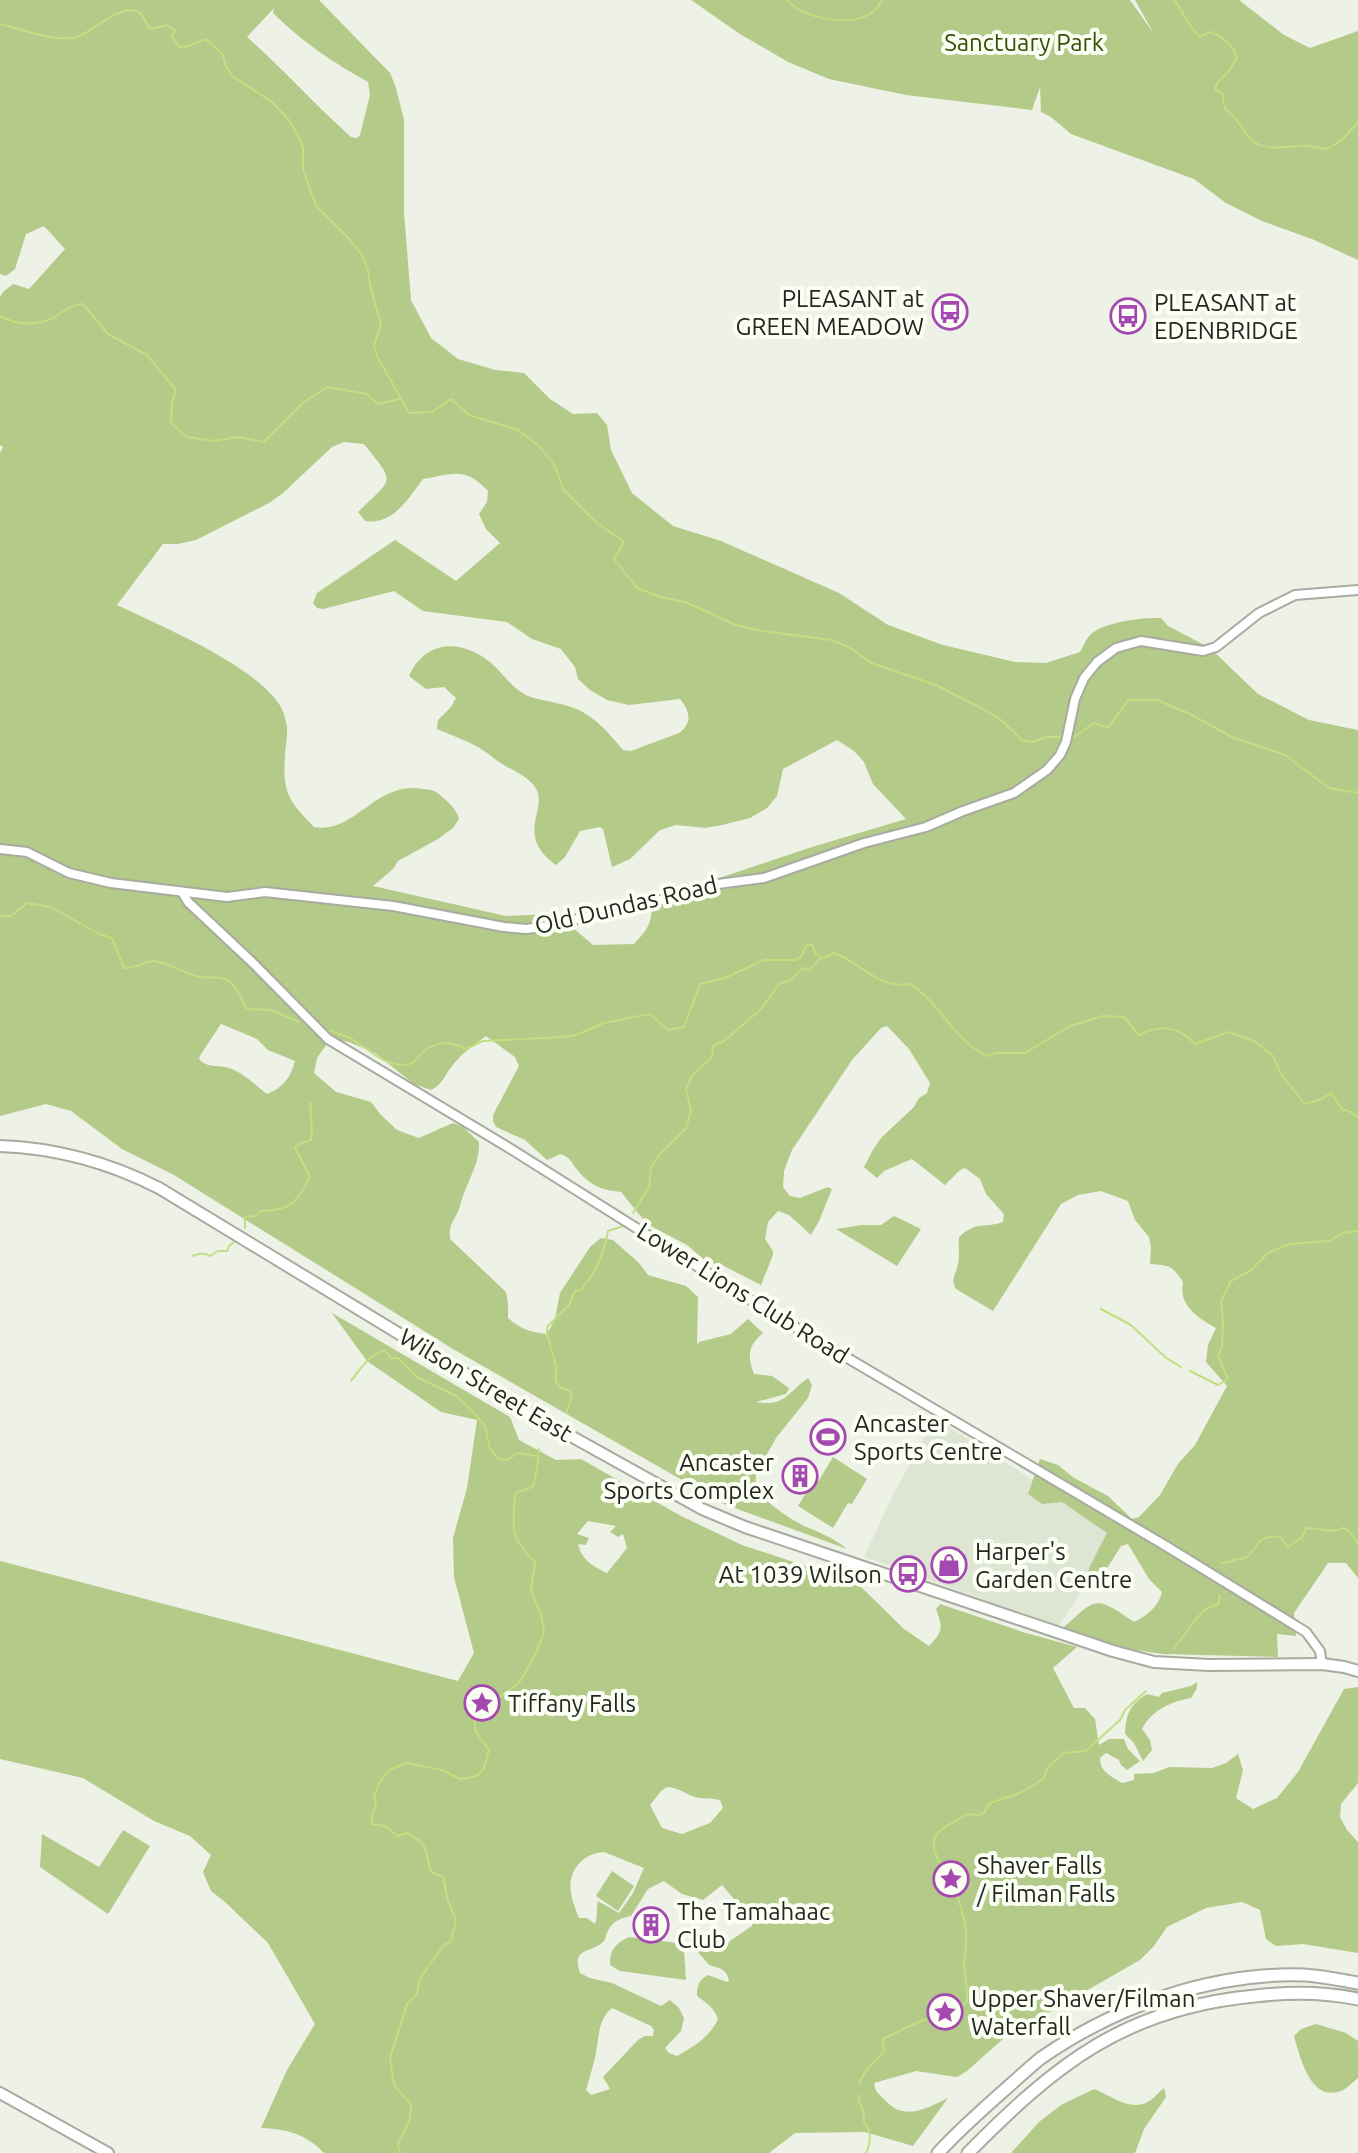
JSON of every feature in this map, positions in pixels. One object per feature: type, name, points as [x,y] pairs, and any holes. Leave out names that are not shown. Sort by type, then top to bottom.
[{"type":"highway","points":[[938,2153],[971,2119],[1039,2060],[1116,2015],[1161,1997],[1224,1982],[1304,1975],[1358,1983]]},
{"type":"highway","points":[[968,2153],[1044,2081],[1099,2043],[1142,2021],[1199,2003],[1281,1993],[1358,1999]]},
{"type":"main road","name":"Wilson Street East","points":[[0,1146],[77,1155],[159,1188],[533,1415],[702,1509],[745,1527],[1113,1651],[1154,1662],[1322,1664],[1358,1671]]},
{"type":"main road","points":[[0,2093],[108,2153]]},
{"type":"street","name":"Old Dundas Road","points":[[0,849],[27,852],[80,877],[182,892],[227,897],[265,892],[393,906],[504,927],[542,927],[679,896],[718,884],[764,878],[864,843],[926,827],[1024,787],[1055,762],[1066,742],[1075,699],[1084,678],[1097,662],[1116,648],[1141,641],[1203,651],[1216,647],[1259,613],[1295,595],[1358,590]]},
{"type":"street","name":"Lower Lions Club Road","points":[[182,892],[188,902],[328,1039],[506,1146],[773,1314],[1306,1632],[1320,1651],[1322,1664]]},
{"type":"shaded area","points":[[934,1418],[1033,1480],[1028,1494],[1062,1502],[1108,1533],[1089,1568],[1083,1589],[1059,1626],[864,1557]]},
{"type":"green space","points":[[0,0],[319,0],[390,73],[396,88],[404,120],[404,213],[411,300],[431,338],[458,359],[495,370],[524,373],[550,399],[573,414],[597,413],[607,425],[611,450],[632,493],[673,526],[721,541],[839,593],[888,625],[943,645],[1015,662],[1046,663],[1080,652],[1096,630],[1134,620],[1161,618],[1168,626],[1210,648],[1258,694],[1309,720],[1358,730],[1358,1578],[1346,1563],[1328,1563],[1294,1613],[1296,1636],[1277,1634],[1278,1657],[1162,1654],[1129,1649],[1063,1628],[1083,1610],[1097,1603],[1111,1607],[1134,1622],[1152,1610],[1162,1592],[1149,1579],[1128,1544],[1121,1546],[1101,1578],[1089,1590],[1083,1589],[1089,1568],[1107,1533],[1062,1502],[1042,1504],[1028,1494],[1040,1459],[1058,1465],[1074,1478],[1108,1496],[1132,1519],[1139,1517],[1160,1495],[1178,1464],[1195,1445],[1227,1386],[1206,1362],[1208,1345],[1216,1328],[1186,1304],[1183,1282],[1173,1270],[1150,1264],[1149,1237],[1135,1220],[1128,1201],[1101,1191],[1078,1195],[1061,1204],[993,1311],[956,1289],[953,1279],[959,1262],[959,1237],[976,1227],[1003,1222],[1004,1214],[986,1194],[980,1179],[965,1168],[945,1185],[912,1159],[884,1171],[877,1178],[864,1167],[882,1137],[927,1093],[930,1083],[909,1049],[887,1026],[881,1028],[852,1060],[792,1150],[784,1171],[783,1187],[790,1196],[800,1198],[828,1187],[832,1189],[811,1235],[789,1215],[778,1211],[768,1222],[765,1239],[773,1255],[761,1285],[722,1265],[707,1262],[687,1245],[647,1224],[621,1192],[590,1182],[570,1159],[561,1154],[547,1160],[525,1140],[496,1127],[493,1115],[519,1066],[515,1057],[486,1036],[459,1058],[431,1090],[414,1084],[375,1053],[334,1039],[317,1058],[314,1073],[336,1092],[371,1102],[397,1130],[419,1138],[453,1123],[463,1127],[479,1142],[477,1161],[451,1226],[450,1239],[506,1292],[508,1318],[521,1327],[547,1334],[555,1319],[560,1293],[590,1247],[601,1238],[613,1240],[648,1275],[686,1286],[698,1297],[697,1345],[731,1334],[748,1319],[763,1333],[750,1351],[754,1374],[772,1376],[789,1388],[786,1394],[756,1402],[780,1401],[808,1378],[812,1385],[808,1398],[776,1438],[756,1474],[755,1491],[790,1518],[847,1549],[724,1504],[453,1349],[174,1175],[122,1149],[71,1111],[46,1104],[0,1116],[0,453],[3,447],[0,445],[0,297],[13,284],[29,289],[65,249],[44,226],[26,234],[15,269],[6,276],[0,274]],"holes":[[[274,8],[273,13],[306,42],[368,82],[370,95],[357,138],[351,137],[247,37]],[[344,442],[364,444],[386,474],[384,486],[358,512],[365,521],[392,515],[423,479],[466,475],[488,491],[487,502],[479,514],[486,529],[500,543],[456,581],[395,540],[317,593],[313,603],[317,608],[394,591],[423,611],[507,622],[532,639],[561,649],[575,667],[578,679],[607,700],[629,705],[680,699],[686,708],[688,721],[679,733],[631,751],[623,750],[606,730],[586,714],[522,693],[491,663],[468,650],[457,647],[435,649],[416,664],[409,676],[426,689],[444,687],[456,698],[438,720],[437,729],[478,747],[525,777],[535,787],[539,804],[534,832],[543,854],[556,865],[565,857],[580,831],[603,829],[612,867],[630,859],[660,830],[676,825],[705,828],[750,818],[767,808],[777,796],[783,769],[837,740],[864,762],[873,784],[906,819],[651,901],[649,924],[634,944],[593,945],[572,927],[549,914],[506,916],[373,886],[398,861],[453,828],[459,819],[452,806],[435,791],[406,788],[378,799],[342,823],[314,827],[289,796],[284,770],[287,724],[280,706],[266,689],[204,647],[117,605],[163,544],[196,540],[269,503],[332,447]],[[221,1024],[257,1039],[268,1050],[295,1061],[286,1081],[267,1094],[234,1070],[202,1062],[199,1059]]]},
{"type":"green space","name":"Sanctuary Park","points":[[691,0],[1130,0],[1154,34],[1135,0],[1239,0],[1284,35],[1310,48],[1358,31],[1358,260],[1262,221],[1226,203],[1194,179],[1071,134],[1041,112],[1040,87],[1032,110],[906,95],[829,79],[788,62]]},
{"type":"green space","points":[[894,1216],[921,1229],[897,1266],[836,1229],[881,1225]]},
{"type":"green space","points":[[332,1313],[510,1417],[519,1440],[556,1460],[581,1459],[681,1516],[742,1545],[857,1583],[904,1629],[929,1646],[940,1629],[936,1609],[940,1604],[1077,1647],[1053,1668],[1074,1708],[1085,1708],[1095,1719],[1099,1745],[1109,1739],[1124,1739],[1128,1749],[1140,1761],[1127,1770],[1119,1760],[1106,1753],[1100,1758],[1104,1770],[1122,1783],[1134,1780],[1134,1774],[1154,1773],[1169,1767],[1212,1768],[1238,1754],[1243,1770],[1236,1798],[1253,1809],[1277,1798],[1298,1772],[1344,1689],[1358,1687],[1358,1783],[1341,1804],[1340,1817],[1358,1842],[1358,1953],[1303,1944],[1276,1946],[1266,1939],[1260,1910],[1242,1902],[1206,1908],[1167,1927],[1140,1960],[1004,2038],[957,2077],[916,2071],[874,2083],[877,2092],[892,2106],[907,2112],[948,2098],[913,2146],[865,2132],[795,2133],[769,2153],[324,2153],[296,2134],[261,2128],[287,2070],[315,2024],[268,1943],[211,1891],[203,1872],[211,1855],[190,1836],[154,1821],[83,1778],[0,1759],[0,1561],[458,1681],[474,1653],[454,1577],[453,1538],[467,1488],[477,1420],[441,1412],[367,1361]],"holes":[[[588,1521],[616,1526],[610,1532],[618,1537],[623,1534],[627,1548],[607,1573],[585,1559],[578,1544],[586,1545],[589,1538],[577,1534]],[[671,1787],[695,1797],[720,1800],[723,1808],[710,1823],[682,1834],[662,1828],[650,1805],[661,1791]],[[604,1852],[644,1868],[633,1893],[619,1913],[598,1901],[595,1924],[587,1918],[579,1918],[570,1885],[578,1865],[596,1853]],[[664,1881],[682,1894],[703,1900],[722,1885],[753,1921],[752,1926],[724,1945],[697,1951],[709,1965],[724,1971],[729,1981],[708,1975],[701,1981],[697,1996],[712,2008],[718,2019],[706,2036],[677,2056],[665,2048],[681,2031],[684,2018],[670,2000],[661,2006],[612,1983],[580,1973],[580,1954],[604,1941],[616,1922],[631,1916],[648,1889]],[[612,2008],[651,2026],[653,2036],[638,2040],[603,2077],[610,2089],[591,2095],[586,2090],[604,2018]]]},
{"type":"green space","points":[[833,1457],[867,1479],[833,1528],[798,1506]]},
{"type":"green space","points":[[1197,1682],[1191,1698],[1162,1708],[1146,1723],[1142,1729],[1150,1740],[1152,1750],[1143,1761],[1134,1743],[1125,1734],[1126,1720],[1133,1706],[1147,1694],[1159,1697],[1162,1693]]},
{"type":"green space","points":[[123,1830],[150,1846],[108,1914],[40,1867],[42,1834],[99,1867]]},
{"type":"green space","points":[[612,1871],[634,1886],[618,1911],[596,1896]]},
{"type":"green space","points":[[629,1937],[677,1943],[684,1951],[686,1980],[620,1971],[610,1965],[614,1948]]},
{"type":"green space","points":[[1316,2024],[1346,2033],[1358,2041],[1358,2078],[1343,2090],[1332,2093],[1323,2091],[1315,2085],[1304,2066],[1294,2036],[1301,2029]]},
{"type":"green space","points":[[1164,2088],[1166,2097],[1144,2129],[1135,2153],[1011,2153],[1039,2122],[1061,2105],[1094,2089],[1124,2103],[1137,2105],[1149,2101]]},
{"type":"waterway","points":[[787,0],[814,16],[838,20],[870,14],[882,0]]},
{"type":"waterway","points":[[1174,0],[1200,37],[1210,32],[1233,49],[1237,58],[1215,89],[1222,94],[1225,109],[1256,143],[1272,147],[1327,149],[1342,140],[1358,122]]},
{"type":"waterway","points":[[0,24],[46,36],[73,38],[115,15],[132,10],[140,13],[150,29],[167,25],[175,30],[172,37],[179,47],[206,39],[223,55],[231,75],[272,102],[297,134],[303,147],[303,169],[316,206],[362,255],[381,324],[374,346],[409,413],[432,412],[451,399],[469,415],[518,430],[539,446],[555,466],[563,489],[597,523],[624,542],[614,559],[637,588],[685,602],[736,625],[832,640],[871,663],[936,685],[981,708],[1000,719],[1022,740],[1032,742],[1046,737],[1063,737]]},
{"type":"waterway","points":[[0,316],[19,323],[40,322],[53,318],[69,307],[83,304],[108,334],[147,355],[176,390],[171,423],[187,437],[214,441],[238,437],[264,442],[304,402],[327,387],[367,394],[378,404],[399,399]]},
{"type":"waterway","points":[[1070,737],[1094,723],[1108,728],[1128,700],[1157,700],[1232,737],[1285,755],[1329,788],[1358,793]]},
{"type":"waterway","points":[[0,916],[11,916],[27,903],[51,907],[112,938],[124,968],[154,961],[200,977],[223,978],[235,988],[247,1009],[271,1010],[299,1022]]},
{"type":"waterway","points":[[329,1031],[350,1038],[383,1060],[404,1065],[436,1045],[448,1043],[466,1049],[483,1041],[563,1037],[604,1023],[650,1014],[668,1030],[684,1027],[700,984],[725,978],[764,960],[795,960],[800,958],[807,945],[812,945],[816,954],[823,958],[834,953],[888,983],[911,984],[929,999],[962,1038],[987,1056],[1025,1053],[1070,1026],[1103,1016],[1124,1017],[1139,1035],[1161,1028],[1175,1030],[1195,1044],[1229,1032],[1256,1042],[1273,1056],[1281,1074],[1305,1104],[1331,1093],[1343,1110],[1358,1117]]},
{"type":"waterway","points":[[633,1213],[649,1187],[651,1168],[660,1154],[686,1128],[691,1111],[686,1089],[691,1077],[712,1057],[713,1046],[724,1041],[761,1009],[779,984],[790,980],[803,968],[810,970],[823,958]]},
{"type":"waterway","points":[[245,1228],[245,1217],[291,1204],[310,1177],[295,1148],[311,1140],[311,1103]]},
{"type":"waterway","points":[[566,1413],[572,1396],[556,1381],[556,1366],[547,1327],[569,1305],[575,1291],[581,1290],[591,1277],[602,1255],[608,1231],[624,1226]]},
{"type":"waterway","points":[[1190,1371],[1218,1385],[1228,1379],[1218,1356],[1222,1346],[1221,1301],[1231,1281],[1250,1271],[1268,1253],[1289,1244],[1329,1241],[1343,1233],[1358,1231]]},
{"type":"waterway","points":[[192,1256],[210,1256],[218,1251],[227,1251],[234,1242]]},
{"type":"waterway","points":[[1101,1309],[1131,1325],[1165,1357],[1181,1367]]},
{"type":"waterway","points":[[351,1381],[370,1358],[385,1350],[417,1377],[456,1396],[474,1413],[485,1426],[490,1449],[499,1459],[507,1460],[518,1453],[536,1456]]},
{"type":"waterway","points":[[400,2153],[398,2144],[410,2119],[411,2105],[394,2085],[390,2058],[407,2004],[417,1994],[420,1979],[430,1964],[444,1945],[451,1941],[456,1920],[443,1877],[431,1872],[423,1845],[407,1833],[398,1836],[385,1826],[372,1824],[376,1804],[374,1796],[389,1770],[407,1763],[442,1770],[460,1779],[478,1775],[484,1768],[489,1750],[476,1732],[472,1709],[492,1702],[521,1680],[544,1633],[542,1618],[531,1590],[535,1562],[514,1532],[515,1495],[533,1486],[539,1449]]},
{"type":"waterway","points":[[1222,1563],[1243,1559],[1258,1543],[1270,1537],[1280,1537],[1288,1547],[1302,1537],[1306,1528],[1329,1531],[1343,1528],[1358,1543]]},
{"type":"waterway","points":[[1174,1649],[1195,1620],[1206,1609],[1218,1604],[1220,1595]]},
{"type":"waterway","points":[[860,2085],[866,2071],[884,2051],[883,2039],[938,2012],[957,2008],[967,2002],[964,1920],[951,1880],[935,1851],[936,1836],[967,1814],[984,1813],[990,1803],[1020,1793],[1043,1779],[1048,1767],[1064,1753],[1086,1751],[1146,1691]]},
{"type":"waterway","points":[[859,2095],[870,2141],[866,2153]]},
{"type":"place","name":"PLEASANT at GREEN MEADOW","points":[[950,312]]},
{"type":"place","name":"PLEASANT at EDENBRIDGE","points":[[1128,316]]},
{"type":"place","name":"Ancaster Sports Centre","points":[[828,1437]]},
{"type":"place","name":"Ancaster Sports Complex","points":[[800,1476]]},
{"type":"place","name":"Harper's Garden Centre","points":[[949,1565]]},
{"type":"place","name":"At 1039 Wilson","points":[[908,1574]]},
{"type":"place","name":"Tiffany Falls","points":[[482,1703]]},
{"type":"place","name":"Shaver Falls / Filman Falls","points":[[951,1879]]},
{"type":"place","name":"The Tamahaac Club","points":[[651,1925]]},
{"type":"place","name":"Upper Shaver/Filman Waterfall","points":[[945,2012]]}]
